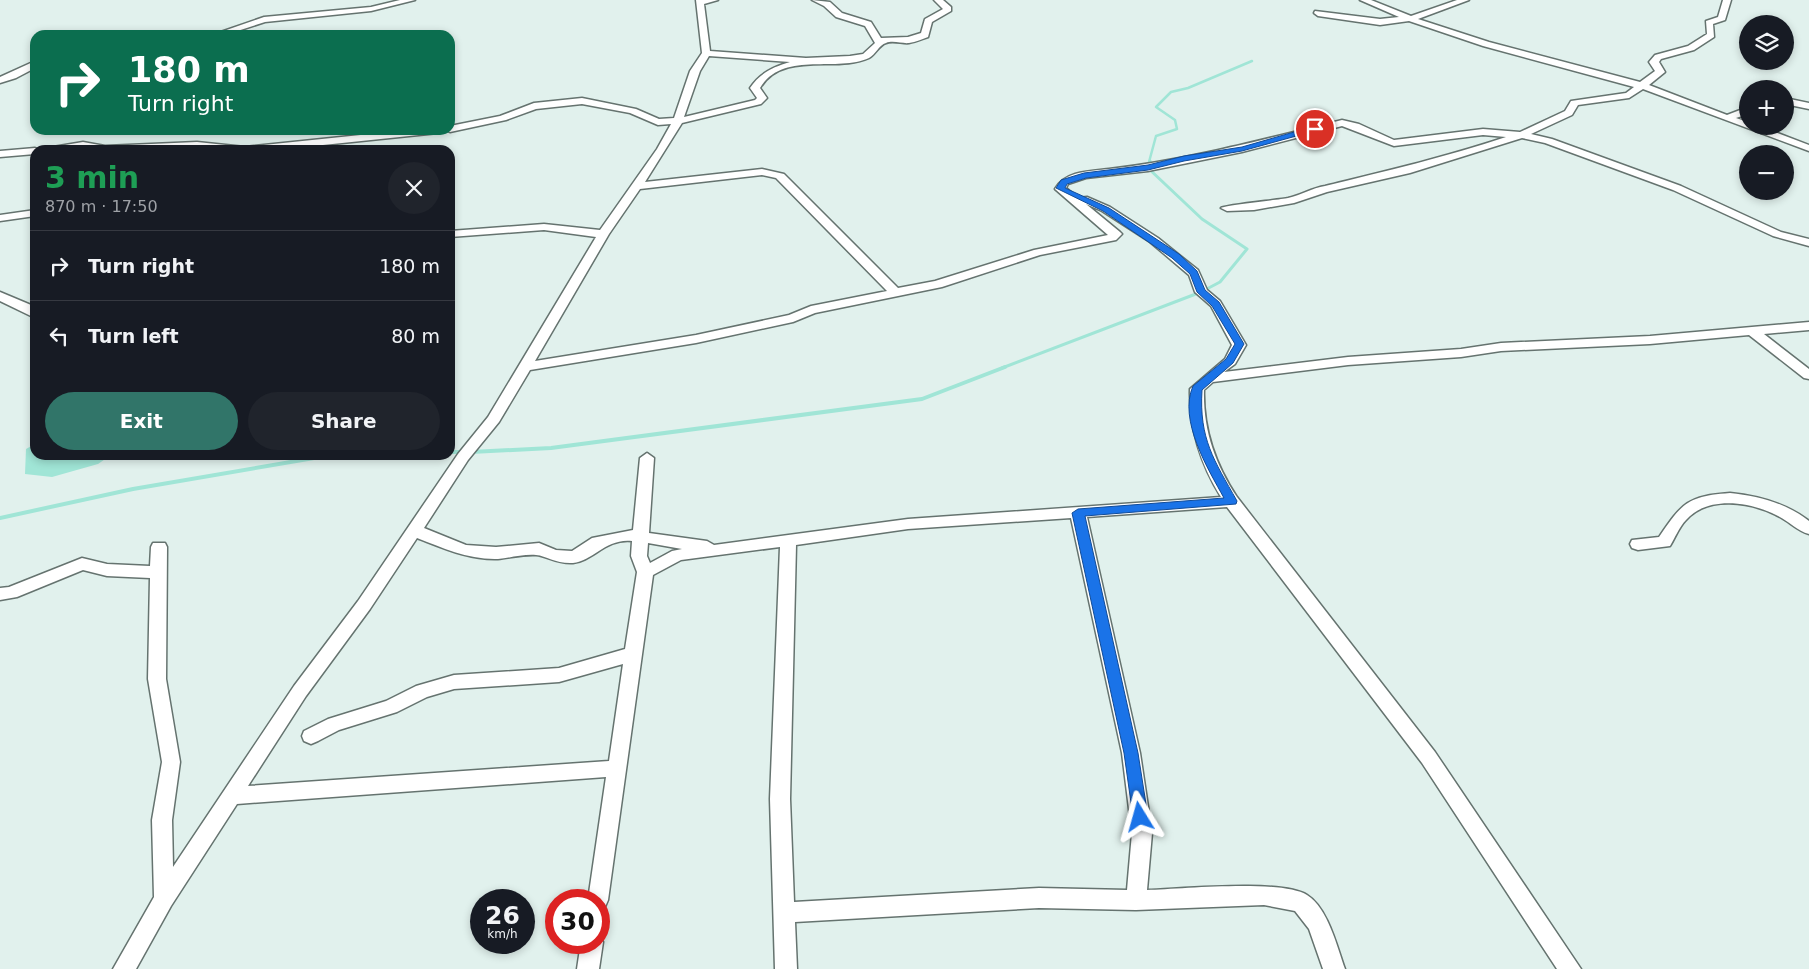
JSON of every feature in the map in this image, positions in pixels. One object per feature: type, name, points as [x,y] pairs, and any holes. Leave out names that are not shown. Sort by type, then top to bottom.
[{"type":"street","points":[[232,30],[264,20],[371,9],[411,0]]},
{"type":"street","points":[[124,969],[164,899],[300,691],[364,605],[463,457],[502,406],[523,367],[603,234],[662,148],[678,121],[695,71],[706,53],[706,40],[700,2],[714,0]]},
{"type":"street","points":[[816,0],[827,4],[839,15],[868,24],[879,42]]},
{"type":"street","points":[[879,42],[909,40],[925,35],[928,21],[948,9],[938,0]]},
{"type":"street","points":[[1364,0],[1486,44],[1643,86],[1739,123]]},
{"type":"street","points":[[1318,13],[1375,22],[1412,18],[1465,0]]},
{"type":"street","points":[[1228,208],[1254,208],[1294,200],[1324,188],[1406,170],[1521,135],[1569,113],[1574,104],[1629,95],[1660,72],[1654,62],[1658,57],[1691,48],[1711,35],[1709,23],[1722,18],[1723,8],[1727,0]]},
{"type":"street","points":[[706,53],[806,61],[859,58],[871,53],[879,42]]},
{"type":"street","points":[[455,127],[503,118],[534,106],[582,101],[633,110],[658,122],[678,121],[758,102],[762,98],[756,88],[758,81],[778,70],[806,61]]},
{"type":"street","points":[[0,80],[13,76],[30,67]]},
{"type":"street","points":[[1794,103],[1809,106]]},
{"type":"street","points":[[1727,118],[1739,113]]},
{"type":"street","points":[[1060,188],[1064,182],[1084,176],[1148,168],[1184,159],[1242,149],[1336,124],[1348,123],[1374,137],[1394,143],[1478,133],[1521,135],[1548,141],[1677,188],[1777,234],[1809,243]]},
{"type":"street","points":[[293,145],[390,135]]},
{"type":"street","points":[[1773,135],[1809,148]]},
{"type":"street","points":[[179,145],[205,145]]},
{"type":"street","points":[[0,154],[30,151]]},
{"type":"street","points":[[636,186],[762,172],[780,176],[896,293]]},
{"type":"street","points":[[523,367],[696,338],[793,318],[811,310],[962,278],[1038,252],[1112,238],[1116,234],[1060,188]]},
{"type":"street","points":[[1060,188],[1106,209],[1154,240],[1194,273],[1201,292],[1216,304],[1240,344],[1230,361],[1197,389],[1198,431],[1204,452],[1232,501],[1409,730],[1479,831],[1543,932],[1570,969]]},
{"type":"street","points":[[0,218],[30,214]]},
{"type":"street","points":[[455,234],[544,227],[603,234]]},
{"type":"street","points":[[0,296],[30,310]]},
{"type":"street","points":[[1209,378],[1348,361],[1460,353],[1502,347],[1650,340],[1809,326]]},
{"type":"street","points":[[1753,332],[1809,375]]},
{"type":"street","points":[[600,889],[645,572],[640,556],[647,458]]},
{"type":"street","points":[[1638,544],[1664,542],[1683,513],[1707,501],[1726,498],[1753,500],[1777,508],[1809,529]]},
{"type":"street","points":[[645,572],[678,555],[788,542],[908,524],[1232,501]]},
{"type":"street","points":[[1078,513],[1131,753],[1142,834],[1136,900]]},
{"type":"street","points":[[413,530],[464,550],[496,554],[539,549],[554,556],[573,557],[585,552],[598,542],[613,537],[629,535],[725,550]]},
{"type":"street","points":[[786,969],[780,798],[788,542]]},
{"type":"street","points":[[159,547],[156,642],[157,679],[172,762],[162,820],[164,899]]},
{"type":"street","points":[[0,594],[10,593],[82,564],[107,570],[158,572]]},
{"type":"street","points":[[311,736],[334,724],[392,707],[422,691],[454,682],[559,675],[633,654]]},
{"type":"street","points":[[232,796],[617,768]]},
{"type":"street","points":[[783,913],[1039,898],[1136,900],[1264,895],[1301,902],[1318,923],[1334,969]]},
{"type":"street","points":[[588,969],[590,954]]},
{"type":"shaded area","points":[[30,447],[30,460],[104,460],[98,464],[52,477],[25,474],[26,449]]},
{"type":"waterway","points":[[1149,162],[1156,136],[1177,129],[1175,120],[1156,107],[1171,92],[1188,88],[1252,61]]},
{"type":"waterway","points":[[1002,368],[1201,292],[1220,282],[1247,249],[1202,219],[1148,168],[1150,161]]},
{"type":"waterway","points":[[471,452],[551,448],[922,399],[1005,367]]},
{"type":"waterway","points":[[455,452],[464,452]]},
{"type":"waterway","points":[[0,518],[133,489],[302,460]]},
{"type":"route","points":[[1140,817],[1131,753],[1102,614],[1088,566],[1078,513],[1232,501],[1204,452],[1198,431],[1197,389],[1230,361],[1240,344],[1216,304],[1201,292],[1194,273],[1175,256],[1106,209],[1060,188],[1064,182],[1084,176],[1148,168],[1184,159],[1242,149],[1315,129]]}]
